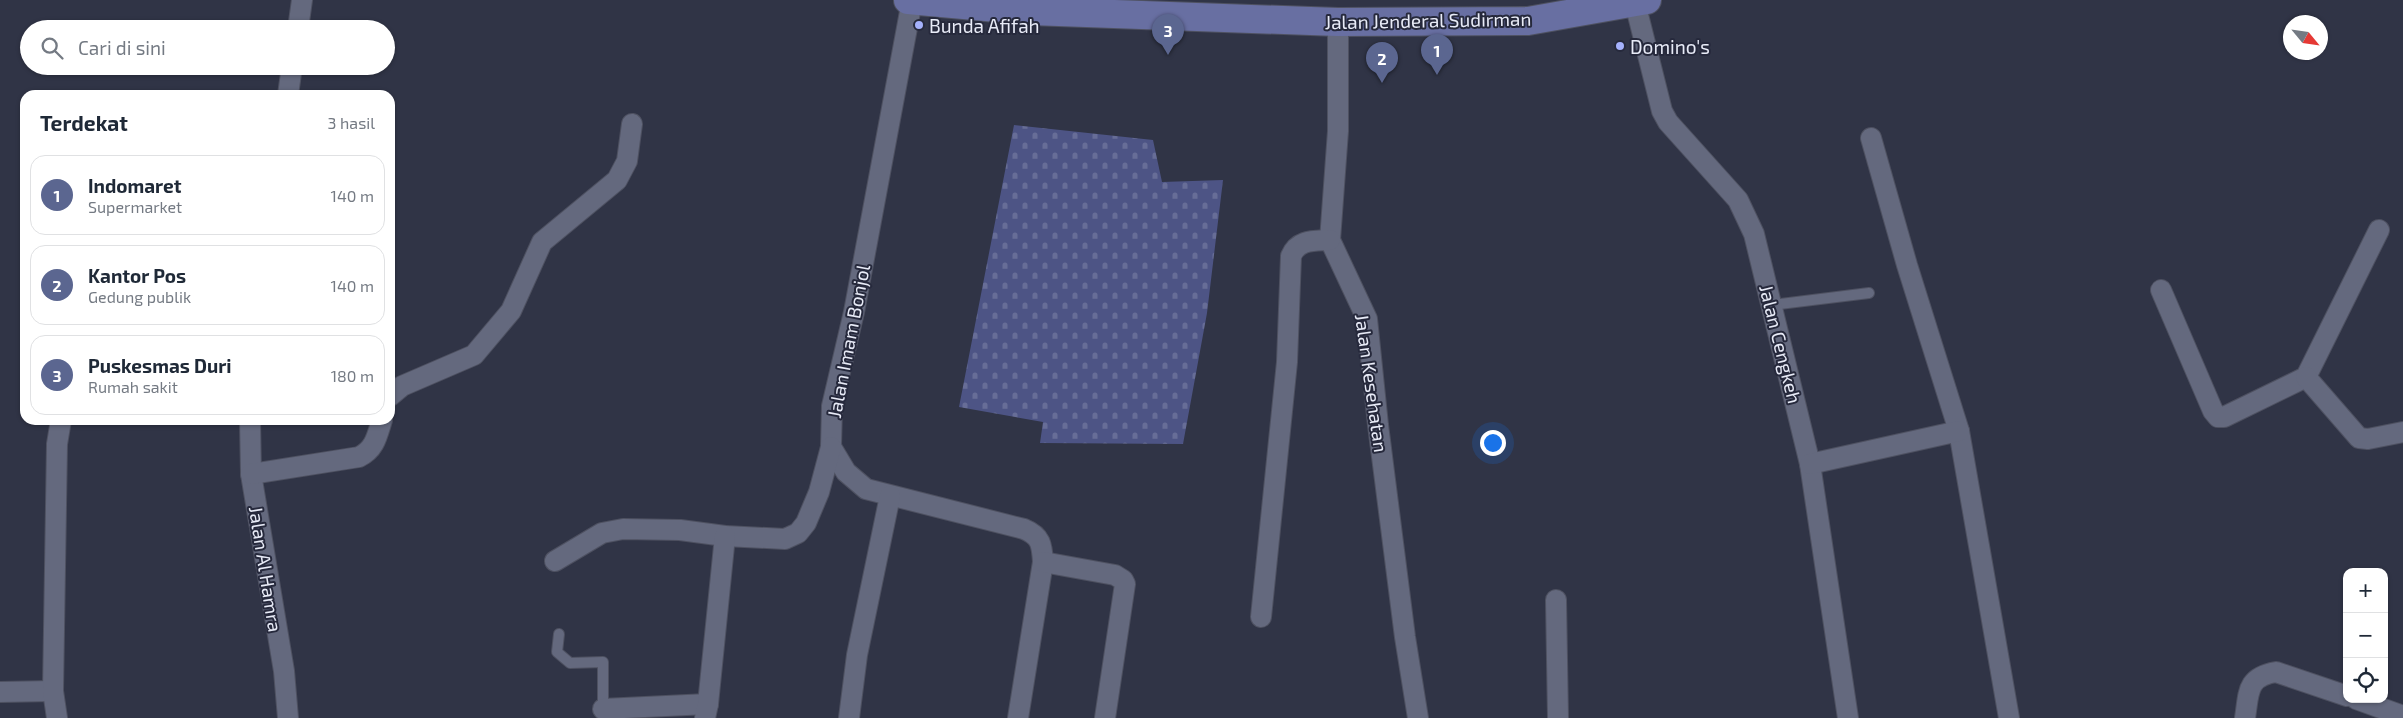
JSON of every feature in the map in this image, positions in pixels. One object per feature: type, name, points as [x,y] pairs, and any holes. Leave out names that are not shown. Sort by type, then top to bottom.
[{"type":"street","points":[[299,20],[302,0]]},
{"type":"street","name":"Jalan Jenderal Sudirman","points":[[910,0],[1031,11],[1338,22],[1448,11],[1528,21],[1641,2]]},
{"type":"street","name":"Jalan Imam Bonjol","points":[[555,561],[602,533],[623,529],[680,530],[725,536],[785,539],[798,533],[806,523],[819,492],[831,448],[832,406],[858,293],[910,0]]},
{"type":"street","name":"Jalan Cengkeh","points":[[1641,2],[1662,111],[1668,122],[1738,200],[1754,234],[1810,464],[1848,718]]},
{"type":"street","name":"Jalan Kesehatan","points":[[1338,22],[1338,131],[1330,240],[1367,320],[1385,483],[1418,718]]},
{"type":"street","points":[[289,90],[291,75]]},
{"type":"street","points":[[395,392],[402,386],[474,355],[511,311],[524,286],[530,264],[542,242],[617,180],[627,161],[632,124]]},
{"type":"street","points":[[1871,138],[1907,265],[1959,431],[2009,718]]},
{"type":"street","points":[[2161,290],[2213,411],[2218,417],[2224,416],[2306,377],[2379,230]]},
{"type":"street","points":[[1261,617],[1287,362],[1291,256],[1294,248],[1302,242],[1330,240]]},
{"type":"street","points":[[2306,377],[2359,438],[2368,439],[2403,432]]},
{"type":"street","points":[[57,718],[53,692],[57,444],[60,425]]},
{"type":"street","name":"Jalan Al Hamra","points":[[250,425],[251,474],[284,671],[288,718]]},
{"type":"street","points":[[251,474],[359,457],[369,452],[380,425]]},
{"type":"street","points":[[1810,464],[1959,431]]},
{"type":"street","points":[[831,448],[846,472],[866,489],[1030,531],[1041,541],[1043,562],[1018,718]]},
{"type":"street","points":[[849,718],[857,655],[890,496]]},
{"type":"street","points":[[603,709],[706,711],[725,536]]},
{"type":"street","points":[[1043,562],[1115,574],[1125,584],[1105,718]]},
{"type":"street","points":[[1556,600],[1558,718]]},
{"type":"street","points":[[2245,718],[2250,687],[2257,678],[2265,674],[2276,672],[2343,695]]},
{"type":"street","points":[[0,692],[53,692]]},
{"type":"street","points":[[2367,703],[2403,716]]},
{"type":"lane","points":[[1772,305],[1869,293]]},
{"type":"lane","points":[[559,634],[557,652],[570,663],[603,662],[603,709]]},
{"type":"green space","points":[[1014,125],[1153,140],[1162,182],[1223,180],[1207,313],[1183,444],[1040,443],[1043,422],[959,407]]},
{"type":"place","name":"Bunda Afifah","points":[[919,25]]},
{"type":"place","name":"Domino's","points":[[1620,46]]},
{"type":"place","name":"Puskesmas Duri","points":[[1168,55]]},
{"type":"place","name":"Indomaret","points":[[1437,75]]},
{"type":"place","name":"Kantor Pos","points":[[1382,83]]}]
